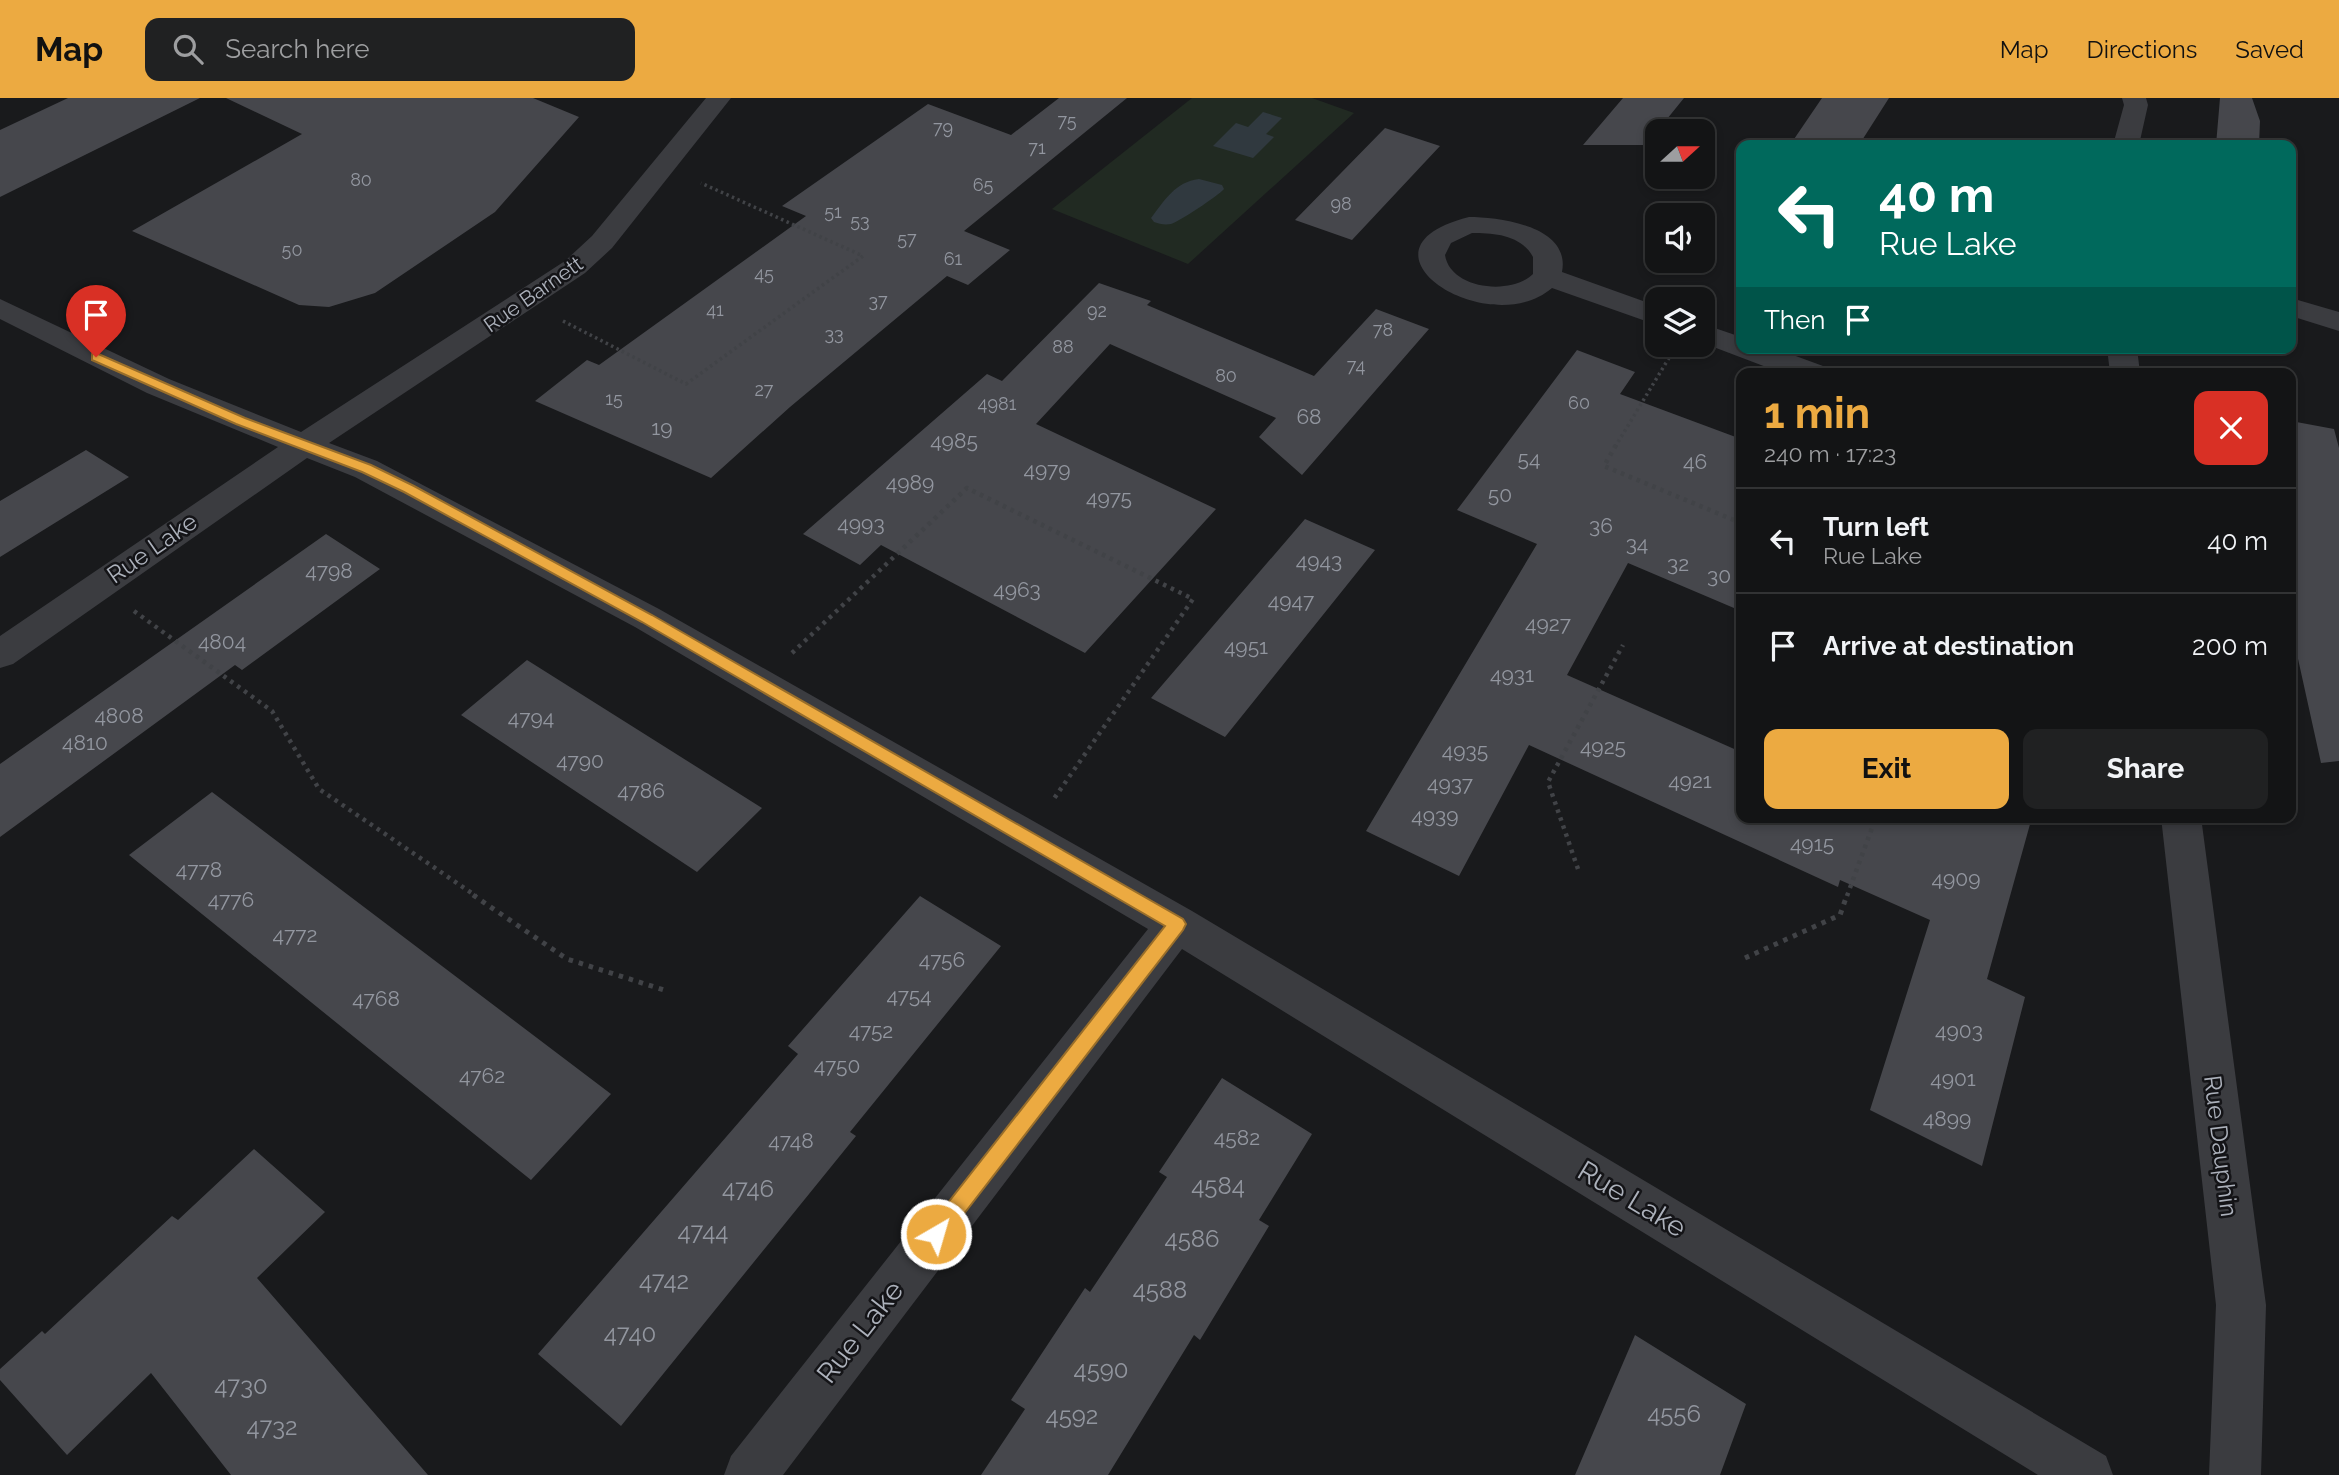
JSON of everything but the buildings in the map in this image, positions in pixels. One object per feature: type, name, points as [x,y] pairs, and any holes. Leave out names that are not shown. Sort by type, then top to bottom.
[{"type":"street","name":"Rue Barnett","points":[[306,445],[589,256],[719,98]]},
{"type":"street","points":[[2127,140],[2136,105],[2134,98]]},
{"type":"street","points":[[1547,276],[1645,312]]},
{"type":"street","name":"Rue Lake","points":[[0,307],[158,386],[366,468],[589,586],[1177,924],[2087,1475]]},
{"type":"street","points":[[2296,309],[2339,322]]},
{"type":"street","points":[[1715,338],[1736,345]]},
{"type":"street","points":[[1760,354],[1798,368]]},
{"type":"street","name":"Rue Lake","points":[[0,654],[240,487],[306,445]]},
{"type":"street","name":"Rue Dauphin","points":[[2182,823],[2241,1305],[2235,1475]]},
{"type":"street","name":"Rue Lake","points":[[750,1475],[1177,924]]},
{"type":"path","points":[[525,301],[686,384],[863,256],[663,165]]},
{"type":"path","points":[[1670,357],[1604,466],[1736,521]]},
{"type":"path","points":[[759,683],[967,488],[1193,599],[1027,838]]},
{"type":"path","points":[[99,585],[272,711],[319,789],[567,960],[664,990]]},
{"type":"path","points":[[1578,869],[1548,782],[1623,645]]},
{"type":"path","points":[[1745,958],[1840,915],[1874,823]]},
{"type":"shaded area","points":[[1192,98],[1312,98],[1354,113],[1188,264],[1052,209]]},
{"type":"shaded area","points":[[1263,112],[1282,118],[1266,134],[1274,137],[1253,158],[1213,146],[1236,123],[1248,127]]},
{"type":"shaded area","points":[[1199,179],[1222,185],[1224,189],[1176,222],[1154,222],[1151,218],[1171,193],[1183,184]]},
{"type":"route","points":[[96,357],[240,421],[366,468],[409,489],[647,618],[1177,924],[936,1234]]}]
